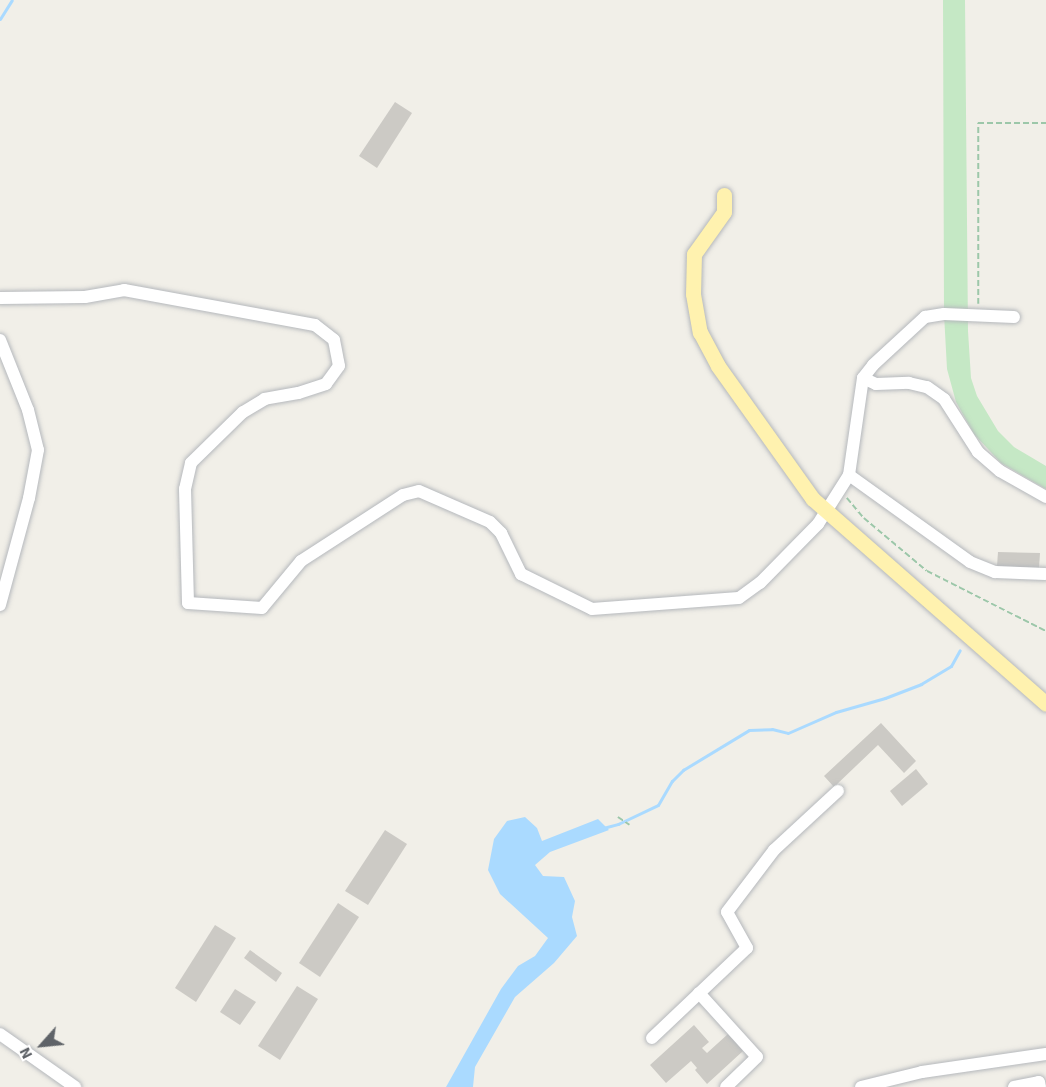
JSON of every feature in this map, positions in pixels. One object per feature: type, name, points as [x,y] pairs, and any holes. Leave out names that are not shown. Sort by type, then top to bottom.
[{"type":"main road","points":[[724,195],[724,212],[694,254],[693,294],[700,332],[718,366],[813,499],[1046,704]]},
{"type":"street","points":[[0,298],[85,297],[124,290],[315,325],[333,340],[339,366],[326,384],[297,393],[264,399],[243,412],[191,463],[185,489],[188,603],[262,608],[301,561],[403,495],[419,491],[490,522],[501,533],[521,574],[592,609],[739,598],[760,583],[818,524],[849,475],[863,378],[921,319],[944,314],[1014,317]]},
{"type":"street","points":[[0,340],[28,410],[38,450],[29,498],[0,605]]},
{"type":"street","points":[[863,378],[876,384],[909,383],[927,387],[944,399],[978,452],[999,471],[1046,496]]},
{"type":"street","points":[[849,475],[970,562],[995,572],[1044,574]]},
{"type":"street","points":[[652,1038],[747,948],[727,912],[774,850],[838,791]]},
{"type":"street","points":[[699,993],[757,1057],[733,1084]]},
{"type":"street","points":[[0,1034],[75,1087]]},
{"type":"street","points":[[861,1087],[922,1072],[1046,1054]]},
{"type":"street","points":[[1014,1087],[1039,1082],[1040,1087]]},
{"type":"path","points":[[978,316],[978,123],[1046,123]]},
{"type":"path","points":[[839,490],[864,518],[927,571],[1046,632]]},
{"type":"path","points":[[618,817],[630,825]]},
{"type":"green space","points":[[943,0],[965,0],[968,331],[971,378],[977,396],[998,431],[1014,447],[1046,466],[1046,489],[1001,463],[974,434],[956,402],[947,369],[944,314]]},
{"type":"water","points":[[525,817],[537,828],[542,841],[598,819],[609,830],[550,852],[535,865],[543,876],[564,877],[575,901],[572,917],[577,936],[554,963],[515,997],[475,1067],[473,1087],[446,1087],[501,989],[518,966],[535,956],[548,938],[500,894],[488,870],[494,839],[507,821]]},
{"type":"building","points":[[395,102],[412,113],[377,168],[359,156]]},
{"type":"building","points":[[998,552],[1040,553],[1039,568],[997,566]]},
{"type":"building","points":[[881,723],[916,761],[904,773],[878,745],[834,787],[824,776]]},
{"type":"building","points":[[916,769],[928,784],[902,806],[890,791]]},
{"type":"building","points":[[385,830],[407,844],[368,905],[345,891]]},
{"type":"building","points":[[338,903],[359,917],[320,977],[299,963]]},
{"type":"building","points":[[215,925],[236,938],[196,1002],[175,988]]},
{"type":"building","points":[[250,950],[282,973],[276,982],[244,958]]},
{"type":"building","points":[[297,986],[318,999],[280,1060],[258,1046]]},
{"type":"building","points":[[235,989],[256,1002],[240,1025],[220,1012]]},
{"type":"building","points":[[694,1025],[709,1042],[702,1048],[707,1053],[728,1034],[743,1051],[707,1084],[695,1070],[697,1068],[691,1061],[666,1083],[650,1065]]},
{"type":"waterway","points":[[0,19],[12,0]]},
{"type":"waterway","points":[[603,828],[618,824],[658,805],[672,781],[683,770],[749,730],[772,729],[788,733],[836,712],[885,698],[921,684],[951,666],[960,650]]}]
